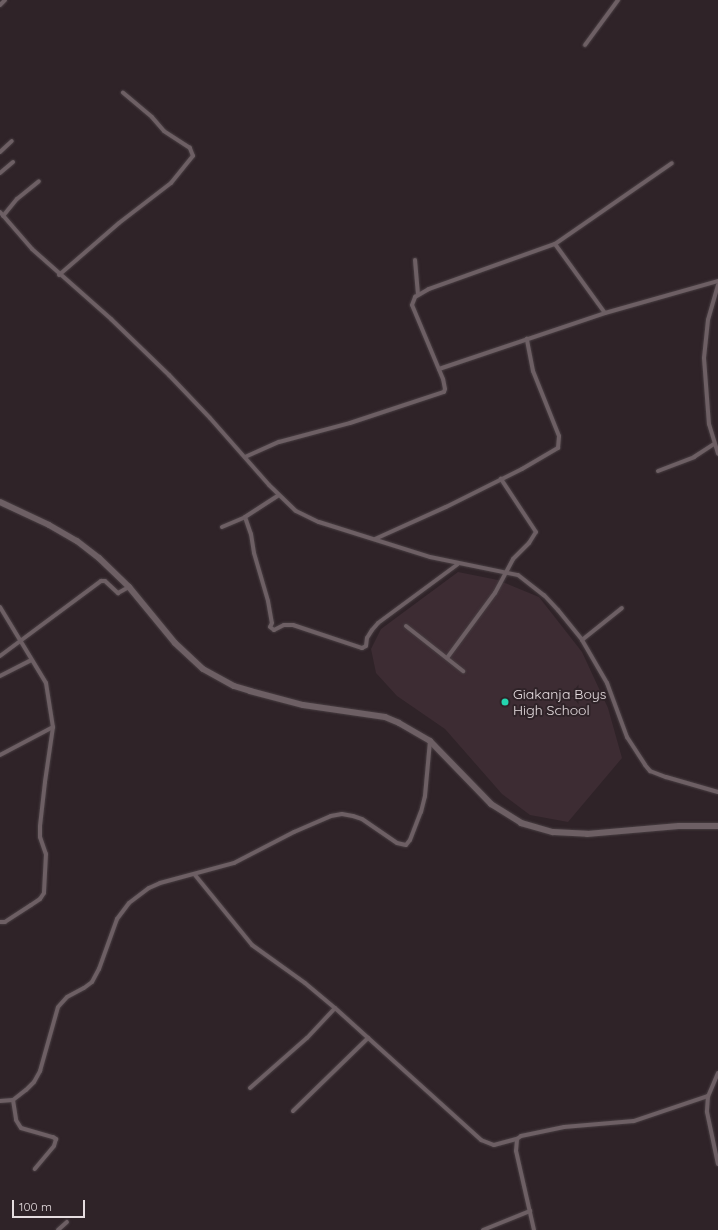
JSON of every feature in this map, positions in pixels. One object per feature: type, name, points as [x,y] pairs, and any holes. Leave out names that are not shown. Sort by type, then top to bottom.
[{"type":"main road","points":[[0,502],[49,525],[77,542],[114,571],[175,643],[203,669],[217,677],[250,691],[297,703],[385,717],[430,741],[491,804],[521,823],[553,832],[587,834],[679,826],[718,826]]},
{"type":"street","points":[[0,5],[5,0]]},
{"type":"street","points":[[585,46],[618,0]]},
{"type":"street","points":[[59,275],[119,223],[171,183],[193,156],[190,148],[164,131],[152,118],[123,93]]},
{"type":"street","points":[[0,152],[12,141]]},
{"type":"street","points":[[0,172],[13,162]]},
{"type":"street","points":[[244,457],[279,442],[350,423],[442,394],[445,389],[439,369],[412,305],[413,299],[418,294],[555,244],[672,163]]},
{"type":"street","points":[[39,181],[16,199],[1,214],[32,249],[59,275],[111,319],[143,350],[210,418],[279,495],[296,511],[308,518],[458,564],[518,575],[544,595],[582,640],[606,683],[627,737],[644,765],[650,771],[666,777],[718,792]]},
{"type":"street","points":[[555,244],[605,313]]},
{"type":"street","points":[[415,260],[418,294]]},
{"type":"street","points":[[439,369],[605,313],[718,281]]},
{"type":"street","points":[[718,285],[708,320],[704,358],[709,424],[718,454]]},
{"type":"street","points":[[375,539],[446,507],[543,458],[559,445],[559,436],[533,371],[527,339]]},
{"type":"street","points":[[658,471],[694,458],[714,444]]},
{"type":"street","points":[[447,658],[496,593],[513,559],[529,543],[536,532],[501,479]]},
{"type":"street","points":[[222,527],[245,517],[279,495]]},
{"type":"street","points":[[245,517],[251,534],[256,560],[268,601],[272,623],[270,627],[274,630],[284,625],[293,625],[362,648],[366,646],[367,638],[378,623],[458,564]]},
{"type":"street","points":[[0,656],[101,581],[106,581],[118,593],[129,587]]},
{"type":"street","points":[[0,607],[46,683],[53,728],[44,782],[40,826],[40,837],[46,854],[44,893],[40,899],[31,906],[5,922],[0,922]]},
{"type":"street","points":[[582,640],[622,608]]},
{"type":"street","points":[[406,626],[463,671]]},
{"type":"street","points":[[0,676],[31,660]]},
{"type":"street","points":[[0,755],[53,728]]},
{"type":"street","points":[[0,1101],[13,1100],[34,1082],[40,1071],[58,1007],[67,997],[92,982],[99,969],[116,920],[129,903],[154,886],[177,877],[195,875],[234,863],[294,832],[331,816],[342,814],[362,819],[397,843],[406,845],[413,833],[426,796],[430,741]]},
{"type":"street","points":[[195,875],[252,945],[305,983],[335,1008],[481,1140],[494,1145],[517,1139],[525,1134],[564,1127],[634,1121],[708,1096]]},
{"type":"street","points":[[250,1088],[307,1038],[335,1008]]},
{"type":"street","points":[[293,1111],[368,1038]]},
{"type":"street","points":[[718,1073],[708,1096],[707,1112],[718,1164]]},
{"type":"street","points":[[13,1100],[16,1120],[21,1128],[56,1139],[54,1146],[35,1169]]},
{"type":"street","points":[[517,1139],[516,1151],[534,1230]]},
{"type":"street","points":[[483,1230],[530,1211]]},
{"type":"street","points":[[58,1230],[67,1222]]},
{"type":"shaded area","name":"Giakanja Boys High School","points":[[458,572],[498,580],[539,597],[582,652],[608,708],[622,758],[568,822],[530,815],[502,794],[445,729],[397,696],[376,673],[371,649],[381,629]]},
{"type":"place","name":"Giakanja Boys High School","points":[[505,702]]}]
